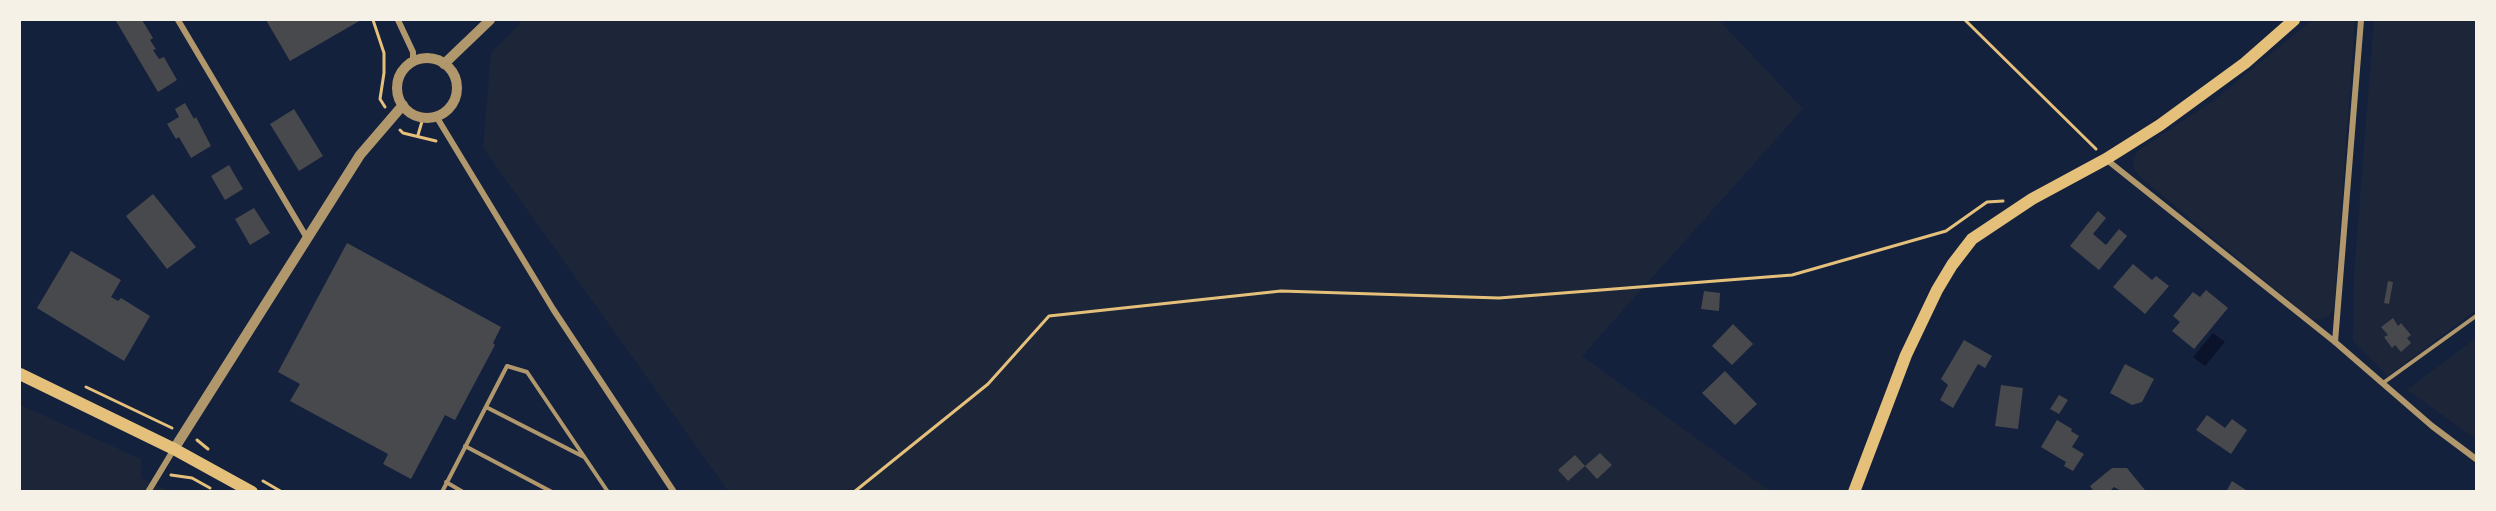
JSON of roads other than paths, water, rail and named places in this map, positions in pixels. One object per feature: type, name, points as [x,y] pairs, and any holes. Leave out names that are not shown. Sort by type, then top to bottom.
[{"type":"main road","points":[[1854,492],[1906,355],[1952,265],[1972,239],[2032,199],[2106,159],[2160,125],[2246,63],[2294,20]]},
{"type":"main road","points":[[20,374],[174,449],[252,492]]},
{"type":"street","points":[[178,20],[307,238]]},
{"type":"street","points":[[398,20],[413,52],[413,62]]},
{"type":"street","points":[[444,64],[490,20]]},
{"type":"street","points":[[2336,342],[2361,20]]},
{"type":"street","points":[[429,59],[444,64],[455,79],[455,97],[445,112],[423,118],[415,116],[403,105],[398,96],[399,77],[413,62],[429,59]]},
{"type":"street","points":[[148,492],[360,155],[403,105]]},
{"type":"street","points":[[436,116],[554,309],[674,492]]},
{"type":"street","points":[[2106,159],[2336,342],[2432,426],[2476,459]]},
{"type":"lane","points":[[2383,383],[2476,316]]},
{"type":"lane","points":[[442,492],[507,366],[527,372],[608,492]]},
{"type":"lane","points":[[486,407],[585,457]]},
{"type":"lane","points":[[465,446],[552,492]]},
{"type":"lane","points":[[446,482],[463,492]]}]
